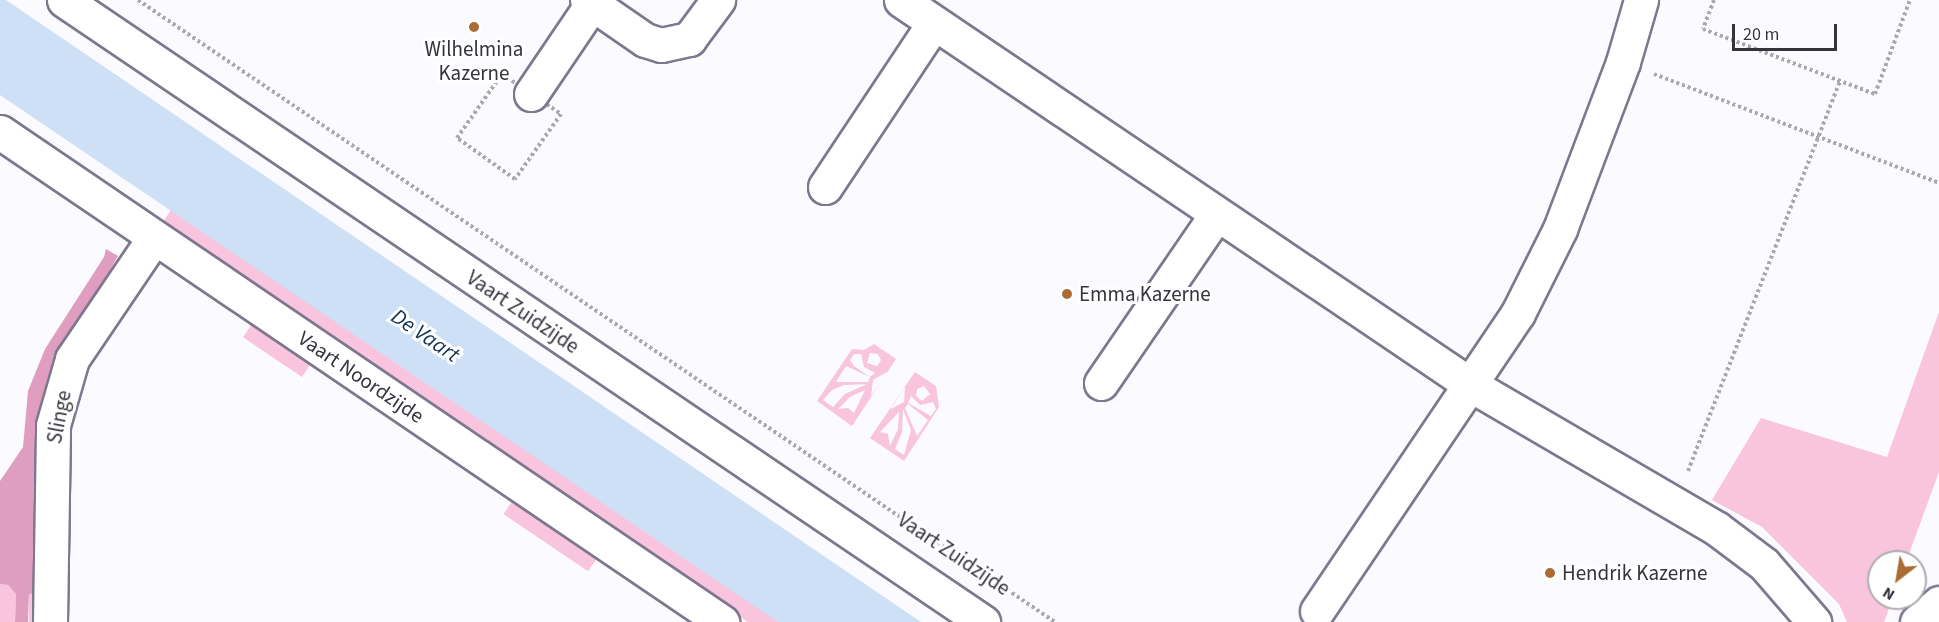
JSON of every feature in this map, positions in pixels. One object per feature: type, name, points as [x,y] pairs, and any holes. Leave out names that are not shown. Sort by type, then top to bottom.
[{"type":"street","name":"Vaart Zuidzijde","points":[[64,0],[983,622]]},
{"type":"street","points":[[531,94],[589,2],[645,40],[661,45],[689,39],[718,0]]},
{"type":"street","points":[[901,0],[1216,215],[1471,385],[1676,501],[1764,564],[1814,622]]},
{"type":"street","points":[[1317,611],[1518,313],[1560,229],[1623,62],[1641,0]]},
{"type":"street","points":[[825,187],[934,23]]},
{"type":"street","name":"Vaart Noordzijde","points":[[0,132],[722,622]]},
{"type":"street","points":[[1101,383],[1216,215]]},
{"type":"street","name":"Slinge","points":[[50,622],[53,425],[72,359],[154,238]]},
{"type":"street","points":[[1917,622],[1939,603]]},
{"type":"path","name":"Vaart Zuidzijde","points":[[138,0],[1055,622]]},
{"type":"path","points":[[1714,0],[1703,29],[1875,94],[1910,0]]},
{"type":"path","points":[[1623,62],[1939,183]]},
{"type":"path","points":[[502,74],[531,94],[561,114],[516,179],[458,138],[502,74]]},
{"type":"path","points":[[1676,501],[1840,81]]},
{"type":"shaded area","points":[[171,210],[780,620],[748,622],[160,226]]},
{"type":"shaded area","points":[[106,249],[118,256],[82,320],[38,593],[29,594],[28,622],[15,622],[16,594],[8,585],[0,584],[0,481],[23,447],[28,391],[45,349],[104,257]]},
{"type":"shaded area","points":[[1939,312],[1939,472],[1910,550],[1867,550],[1867,610],[1888,610],[1884,622],[1847,622],[1839,604],[1762,527],[1712,500],[1761,418],[1887,457]]},
{"type":"shaded area","points":[[252,324],[311,364],[302,377],[243,337]]},
{"type":"shaded area","points":[[874,344],[896,359],[887,373],[873,380],[871,396],[884,378],[852,426],[817,401],[852,349],[864,350]],"holes":[[[870,353],[878,354],[881,360],[877,366],[867,363]],[[854,354],[861,354],[864,367],[875,373],[870,377],[854,366],[850,360]],[[846,366],[870,377],[868,382],[836,382]],[[867,384],[845,394],[833,407],[823,400],[832,390],[844,385]],[[865,390],[854,413],[848,408],[838,409],[850,397]]]},
{"type":"shaded area","points":[[915,372],[936,386],[939,407],[904,461],[870,438]],"holes":[[[924,386],[930,394],[922,401],[916,396],[917,389]],[[905,387],[904,402],[891,408]],[[911,396],[920,405],[933,402],[936,409],[931,416],[908,403]],[[908,404],[928,420],[917,436],[905,408]],[[903,409],[911,430],[904,455],[895,449],[902,432]],[[899,412],[898,429],[890,446],[888,434],[880,432]]]},
{"type":"shaded area","points":[[513,500],[598,557],[588,571],[503,514]]},
{"type":"shaded area","points":[[0,584],[8,585],[16,594],[15,622],[0,622]]},
{"type":"shaded area","points":[[29,593],[38,593],[38,622],[29,622]]},
{"type":"water","name":"De Vaart","points":[[0,0],[6,0],[921,622],[778,622],[0,95]]},
{"type":"place","name":"Wilhelmina Kazerne","points":[[474,27]]},
{"type":"place","name":"Emma Kazerne","points":[[1067,294]]},
{"type":"place","name":"Hendrik Kazerne","points":[[1550,573]]}]
